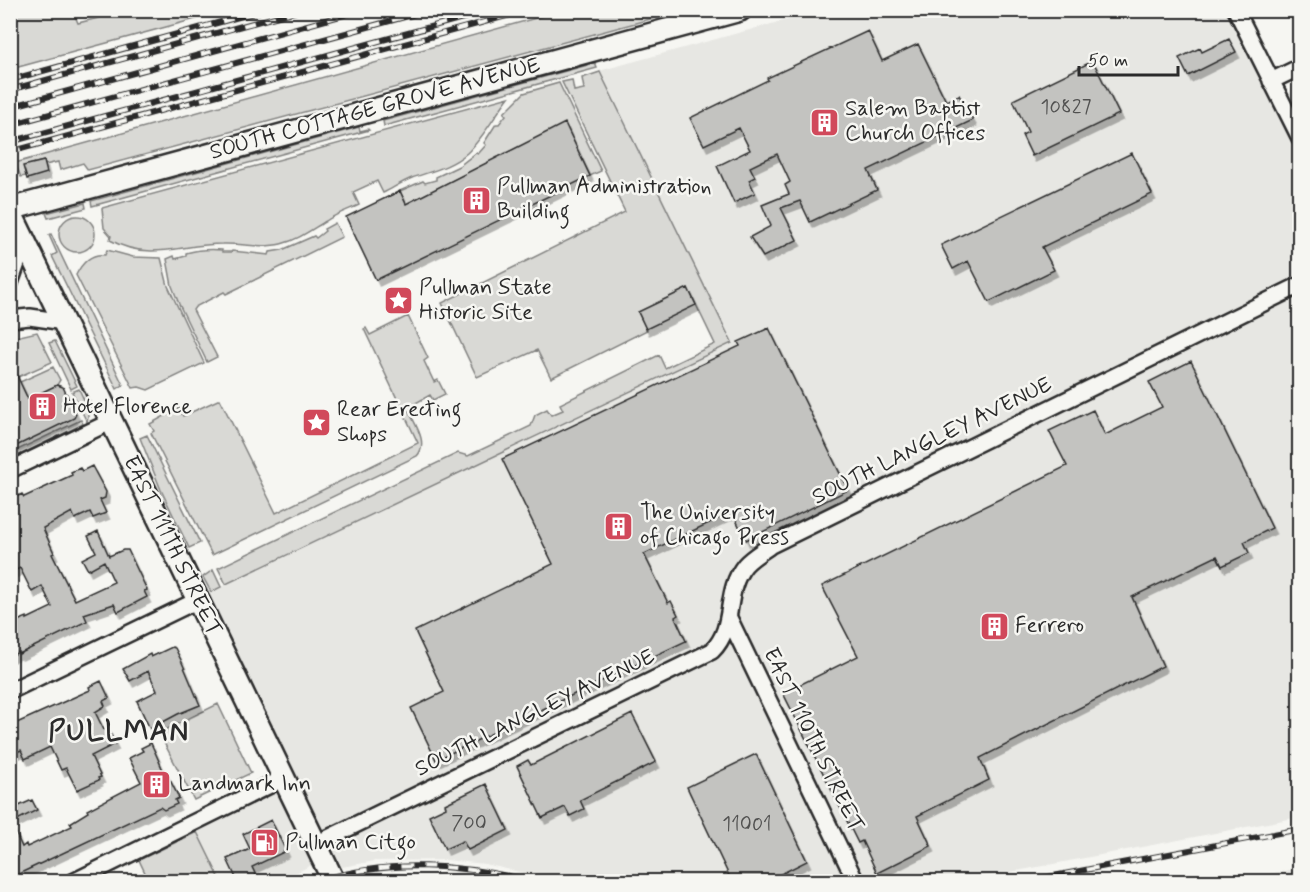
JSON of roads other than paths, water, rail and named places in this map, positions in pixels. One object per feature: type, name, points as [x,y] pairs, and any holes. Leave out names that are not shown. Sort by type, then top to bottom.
[{"type":"street","name":"SOUTH COTTAGE GROVE AVENUE","points":[[10,210],[740,10]]},
{"type":"street","points":[[1236,10],[1299,138]]},
{"type":"street","points":[[1271,81],[1299,67]]},
{"type":"street","name":"EAST 111TH STREET","points":[[10,210],[334,882]]},
{"type":"street","points":[[10,284],[25,241]]},
{"type":"street","name":"SOUTH LANGLEY AVENUE","points":[[316,844],[706,655],[720,643],[726,633],[732,591],[737,578],[746,565],[771,545],[1299,285]]},
{"type":"street","points":[[10,319],[30,317],[64,322]]},
{"type":"street","points":[[10,470],[112,421]]},
{"type":"street","points":[[10,691],[198,600]]},
{"type":"street","name":"EAST 110TH STREET","points":[[729,618],[856,882]]},
{"type":"street","points":[[73,882],[284,778]]},
{"type":"railway","points":[[10,80],[264,10]]},
{"type":"railway","points":[[10,90],[300,10]]},
{"type":"railway","points":[[10,107],[362,10]]},
{"type":"railway","points":[[10,125],[430,10]]},
{"type":"railway","points":[[10,142],[492,10]]},
{"type":"railway","points":[[10,152],[528,10]]},
{"type":"railway","points":[[1022,882],[1300,829]]},
{"type":"railway","points":[[314,882],[370,869],[425,866],[480,871],[536,882]]},
{"type":"place","name":"Salem Baptist Church Offices","points":[[824,122]]},
{"type":"place","name":"Pullman Administration Building","points":[[476,200]]},
{"type":"place","name":"Pullman State Historic Site","points":[[398,301]]},
{"type":"place","name":"Hotel Florence","points":[[42,407]]},
{"type":"place","name":"Rear Erecting Shops","points":[[316,423]]},
{"type":"place","name":"The University of Chicago Press","points":[[619,526]]},
{"type":"place","name":"Ferrero","points":[[994,626]]},
{"type":"place","name":"Landmark Inn","points":[[157,784]]},
{"type":"place","name":"Pullman Citgo","points":[[264,843]]},
{"type":"district","name":"PULLMAN","points":[[119,732]]}]
